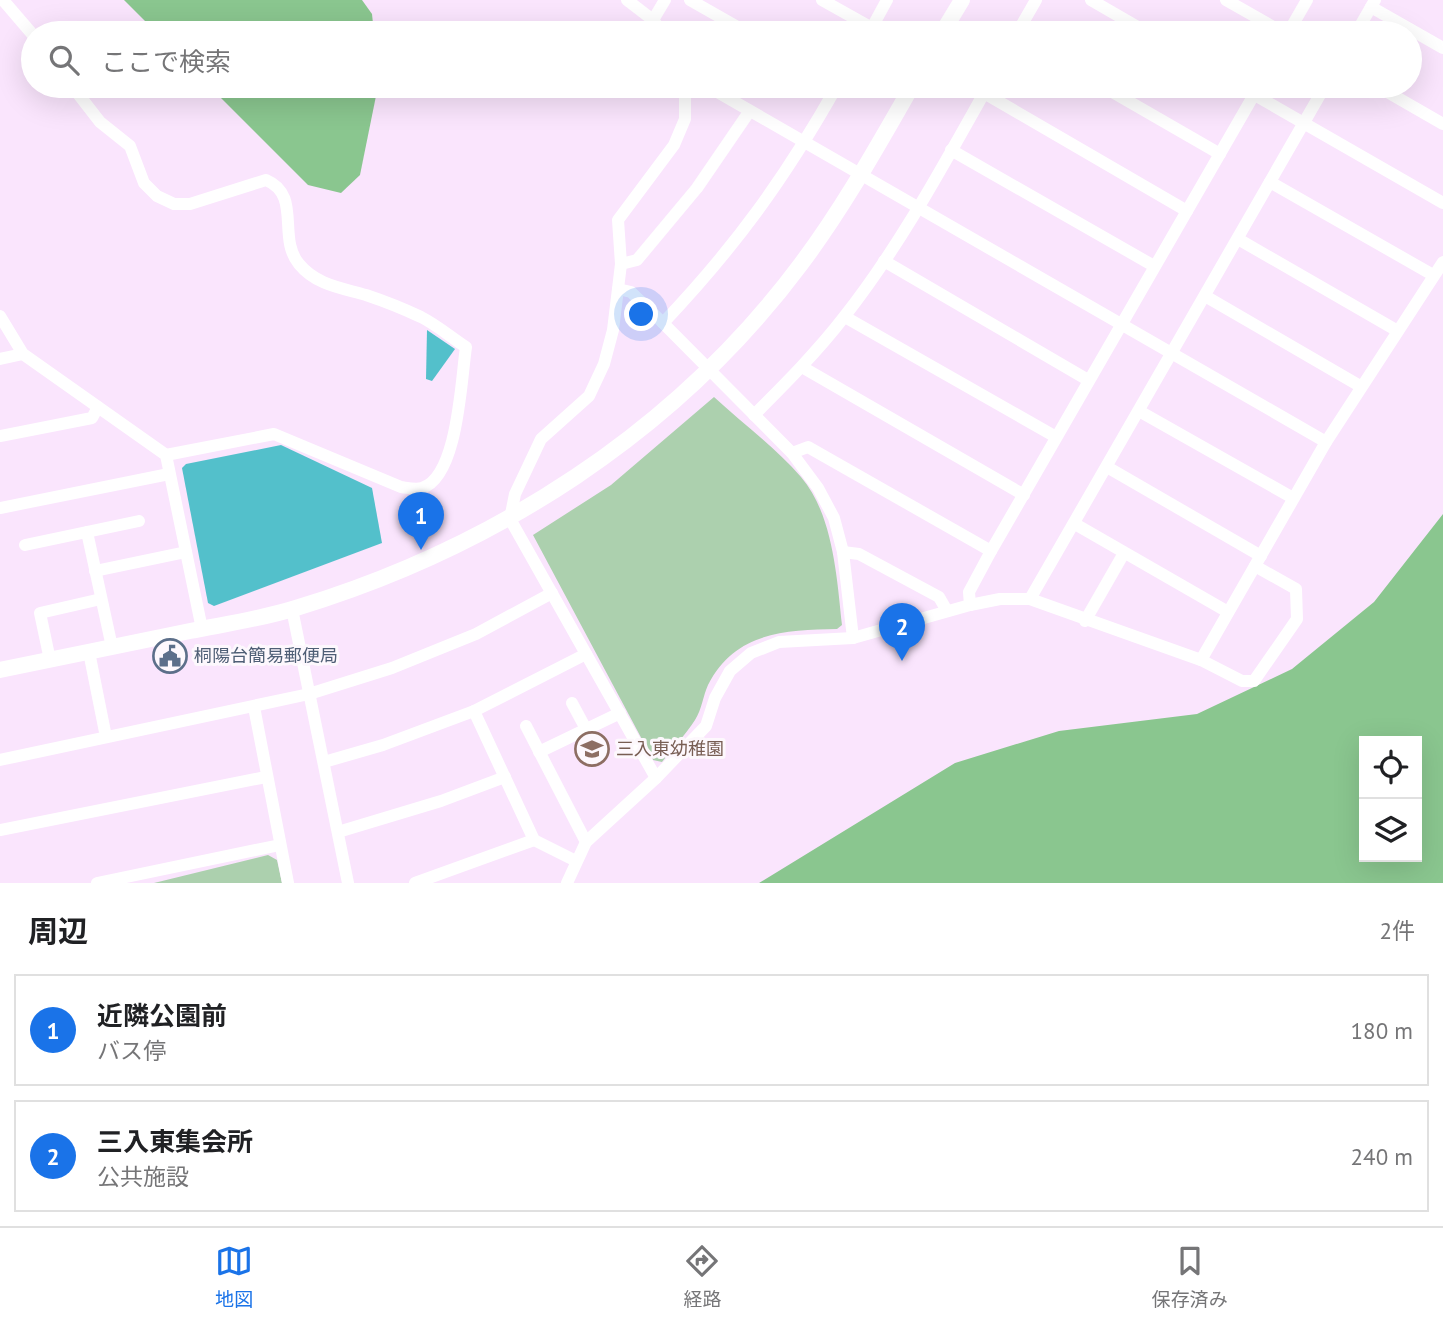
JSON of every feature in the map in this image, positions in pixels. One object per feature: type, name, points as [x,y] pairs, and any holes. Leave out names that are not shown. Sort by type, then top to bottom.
[{"type":"street","points":[[3,0],[21,21]]},
{"type":"street","points":[[627,0],[653,20],[665,0]]},
{"type":"street","points":[[690,0],[727,21]]},
{"type":"street","points":[[822,0],[855,21]]},
{"type":"street","points":[[875,21],[887,0]]},
{"type":"street","points":[[949,21],[962,0]]},
{"type":"street","points":[[1024,21],[1036,0]]},
{"type":"street","points":[[1091,0],[1127,21]]},
{"type":"street","points":[[1226,0],[1264,21]]},
{"type":"street","points":[[1294,21],[1307,0]]},
{"type":"street","points":[[1363,21],[1373,3],[1401,21]]},
{"type":"street","points":[[1422,34],[1443,48]]},
{"type":"street","points":[[81,98],[100,122],[130,146],[144,183],[157,196],[174,204],[190,204],[266,180],[277,185],[286,197],[289,247],[297,263],[309,275],[341,290],[365,295],[424,318],[466,347],[449,458],[443,471],[430,485],[420,489],[401,487],[274,434],[166,455]]},
{"type":"street","points":[[656,778],[510,519],[515,494],[541,439],[589,396],[604,364],[613,330],[621,264],[618,220],[674,145],[685,119],[685,98]]},
{"type":"street","points":[[726,98],[1326,442]]},
{"type":"street","points":[[663,323],[715,268],[755,218],[804,144],[830,98]]},
{"type":"street","points":[[0,670],[292,610],[400,572],[510,519],[610,451],[708,370],[800,265],[862,174],[905,98]]},
{"type":"street","points":[[754,415],[802,367],[845,317],[884,261],[981,98]]},
{"type":"street","points":[[999,98],[1187,211]]},
{"type":"street","points":[[1123,98],[1220,154]]},
{"type":"street","points":[[970,605],[969,592],[991,551],[1252,98]]},
{"type":"street","points":[[1268,98],[1303,124],[1443,203]]},
{"type":"street","points":[[1030,599],[1318,98]]},
{"type":"street","points":[[1398,98],[1443,124]]},
{"type":"street","points":[[621,264],[637,260],[698,188],[749,112]]},
{"type":"street","points":[[951,150],[1154,267]]},
{"type":"street","points":[[1270,182],[1433,275]]},
{"type":"street","points":[[1238,239],[1396,330]]},
{"type":"street","points":[[884,261],[1088,380]]},
{"type":"street","points":[[1201,660],[1360,386],[1443,262]]},
{"type":"street","points":[[618,289],[631,292],[663,323],[792,453],[818,488],[834,518],[843,552],[853,638]]},
{"type":"street","points":[[1205,296],[1360,386]]},
{"type":"street","points":[[0,316],[23,354],[166,455],[202,629]]},
{"type":"street","points":[[845,317],[1056,437]]},
{"type":"street","points":[[0,359],[23,354]]},
{"type":"street","points":[[802,367],[1024,495]]},
{"type":"street","points":[[0,436],[92,418],[98,407]]},
{"type":"street","points":[[1139,411],[1293,498]]},
{"type":"street","points":[[792,453],[808,447],[991,551]]},
{"type":"street","points":[[567,883],[586,842],[656,778],[706,726],[715,698],[730,671],[751,653],[779,642],[853,638],[970,605],[1000,599],[1030,599],[1084,621],[1201,660],[1242,681],[1254,681],[1297,619],[1296,589],[1258,561],[1107,467]]},
{"type":"street","points":[[0,508],[169,474]]},
{"type":"street","points":[[25,545],[139,522]]},
{"type":"street","points":[[1075,524],[1228,612]]},
{"type":"street","points":[[87,532],[112,647]]},
{"type":"street","points":[[95,571],[186,552]]},
{"type":"street","points":[[843,552],[859,554],[939,597],[947,611]]},
{"type":"street","points":[[1084,621],[1124,553]]},
{"type":"street","points":[[0,760],[309,694],[392,668],[464,639],[552,593]]},
{"type":"street","points":[[50,660],[40,613],[101,599]]},
{"type":"street","points":[[292,610],[348,883]]},
{"type":"street","points":[[89,652],[106,737]]},
{"type":"street","points":[[324,762],[383,745],[474,711],[586,654]]},
{"type":"street","points":[[572,703],[586,729]]},
{"type":"street","points":[[254,707],[288,883]]},
{"type":"street","points":[[474,711],[534,841],[576,861]]},
{"type":"street","points":[[539,752],[620,713]]},
{"type":"street","points":[[526,726],[586,842]]},
{"type":"street","points":[[0,830],[266,777]]},
{"type":"street","points":[[338,832],[441,801],[505,777]]},
{"type":"street","points":[[415,883],[534,841]]},
{"type":"street","points":[[97,883],[280,845]]},
{"type":"green space","points":[[124,0],[362,0],[372,14],[373,21],[145,21]]},
{"type":"green space","points":[[221,98],[376,98],[360,175],[341,193],[308,185]]},
{"type":"green space","points":[[714,397],[781,456],[812,492],[832,547],[842,625],[837,629],[780,633],[747,644],[732,654],[719,667],[708,685],[695,720],[662,762],[653,760],[533,535],[611,485]]},
{"type":"green space","points":[[1443,514],[1443,883],[759,883],[955,763],[1059,731],[1197,714],[1292,669],[1374,602]]},
{"type":"green space","points":[[268,855],[277,860],[282,883],[154,883]]},
{"type":"water","points":[[427,330],[455,349],[432,381],[426,379]]},
{"type":"water","points":[[281,445],[372,488],[382,543],[214,606],[208,603],[182,468],[186,464]]},
{"type":"place","name":"近隣公園前","points":[[421,550]]},
{"type":"place","name":"桐陽台簡易郵便局","points":[[170,656]]},
{"type":"place","name":"三入東集会所","points":[[902,661]]},
{"type":"place","name":"三入東幼稚園","points":[[592,749]]}]
